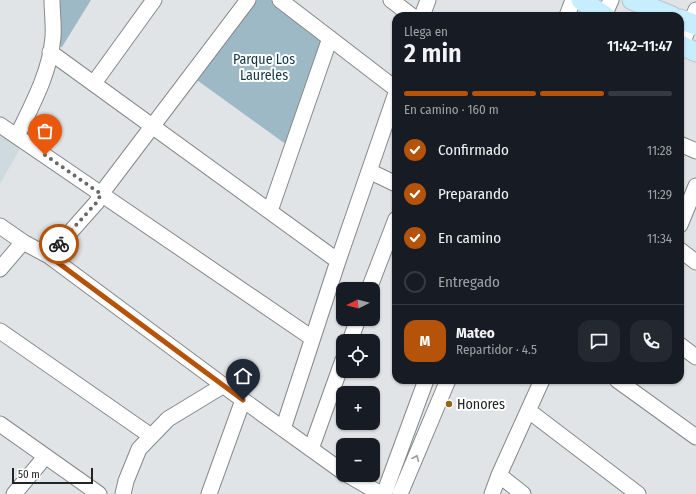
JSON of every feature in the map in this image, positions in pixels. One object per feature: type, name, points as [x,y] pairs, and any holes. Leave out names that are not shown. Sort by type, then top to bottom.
[{"type":"main road","points":[[581,0],[598,12]]},
{"type":"main road","points":[[632,0],[662,12]]},
{"type":"street","points":[[17,136],[38,93],[48,66],[53,38],[52,0]]},
{"type":"street","points":[[94,83],[154,0]]},
{"type":"street","points":[[49,256],[97,202],[101,194],[248,0]]},
{"type":"street","points":[[280,0],[392,86]]},
{"type":"street","points":[[391,0],[407,12]]},
{"type":"street","points":[[424,12],[428,0]]},
{"type":"street","points":[[568,12],[573,0]]},
{"type":"street","points":[[606,12],[611,0]]},
{"type":"street","points":[[686,48],[690,19]]},
{"type":"street","points":[[270,211],[330,38]]},
{"type":"street","points":[[50,52],[338,261]]},
{"type":"street","points":[[283,429],[312,338],[392,105]]},
{"type":"street","points":[[0,125],[312,338]]},
{"type":"street","points":[[684,146],[696,150]]},
{"type":"street","points":[[369,171],[392,182]]},
{"type":"street","points":[[684,215],[696,186]]},
{"type":"street","points":[[0,226],[23,242],[49,256],[243,400],[336,467]]},
{"type":"street","points":[[372,282],[392,229]]},
{"type":"street","points":[[3,259],[23,242]]},
{"type":"street","points":[[684,253],[696,262]]},
{"type":"street","points":[[0,332],[151,436]]},
{"type":"street","points":[[684,348],[696,357]]},
{"type":"street","points":[[311,448],[336,378]]},
{"type":"street","points":[[361,482],[382,494],[424,384]]},
{"type":"street","points":[[400,494],[446,384]]},
{"type":"street","points":[[492,494],[499,475],[540,384]]},
{"type":"street","points":[[623,384],[696,437]]},
{"type":"street","points":[[123,494],[126,481],[139,449],[151,436],[168,419],[224,385]]},
{"type":"street","points":[[209,494],[243,400]]},
{"type":"street","points":[[529,411],[638,494]]},
{"type":"street","points":[[0,424],[98,494]]},
{"type":"street","points":[[14,494],[45,457]]},
{"type":"street","points":[[499,475],[523,494]]},
{"type":"shaded area","points":[[0,133],[21,147],[0,184]]},
{"type":"green space","points":[[55,0],[91,0],[62,47],[56,46]]},
{"type":"green space","name":"Parque Los Laureles","points":[[253,0],[274,0],[325,40],[287,145],[194,78]]},
{"type":"way so far","points":[[45,155],[101,194],[97,202],[59,244]]},
{"type":"place","name":"Honores","points":[[449,404]]},
{"type":"route","points":[[59,244],[49,256],[243,400]]}]
